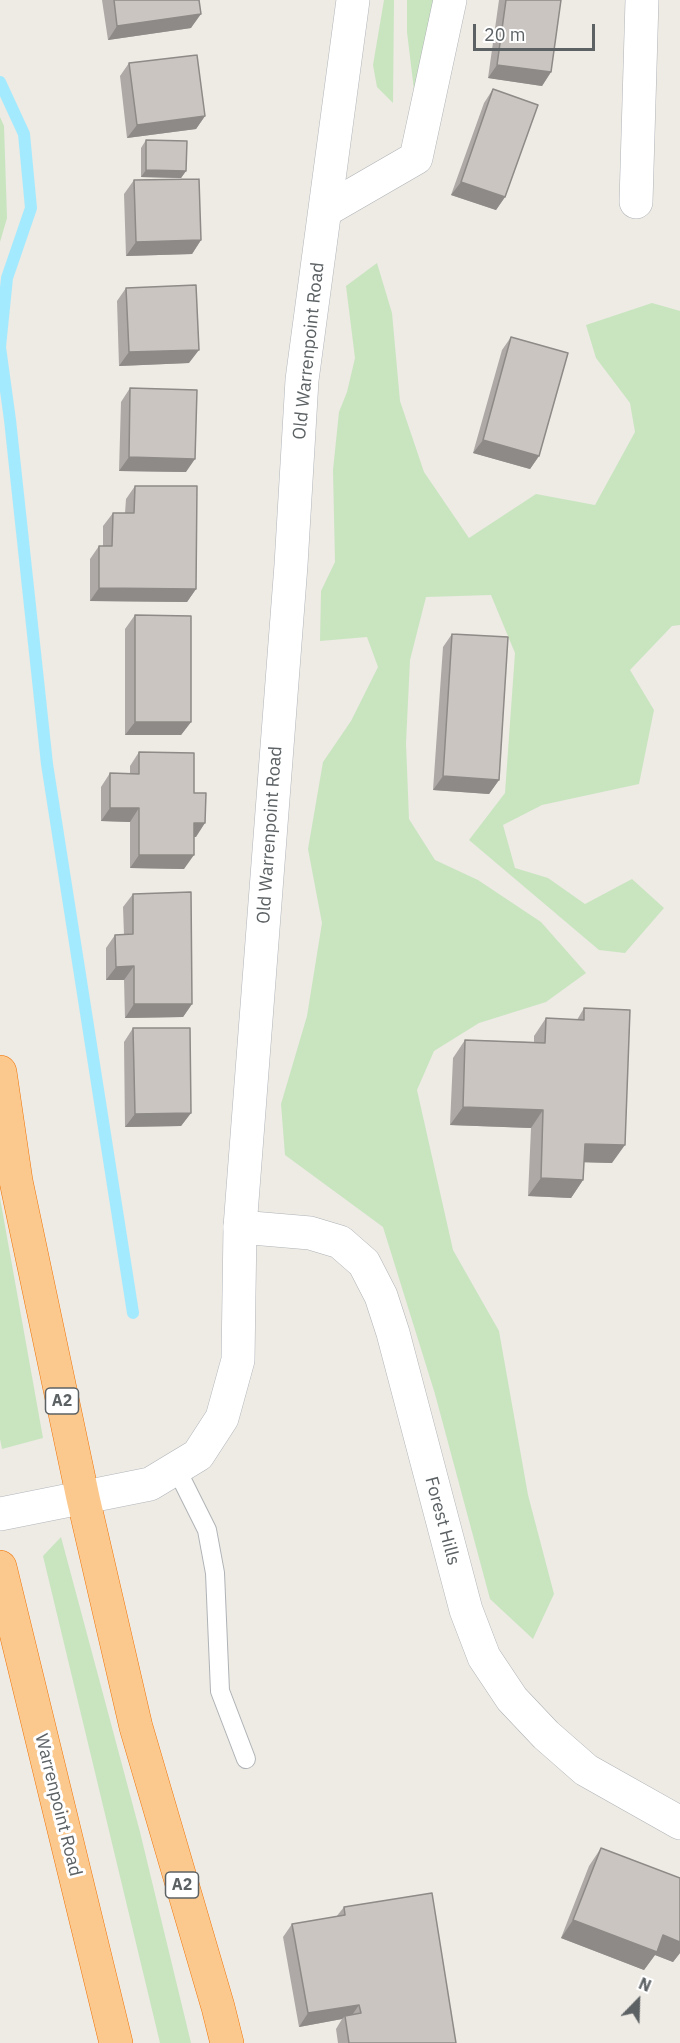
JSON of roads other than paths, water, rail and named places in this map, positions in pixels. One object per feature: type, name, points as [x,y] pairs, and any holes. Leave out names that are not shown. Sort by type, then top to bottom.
[{"type":"highway","name":"A2","points":[[0,1072],[16,1181],[82,1498],[136,1727],[227,2043]]},
{"type":"highway","name":"Warrenpoint Road","points":[[0,1567],[116,2043]]},
{"type":"street","name":"Old Warrenpoint Road","points":[[0,1514],[150,1484],[198,1455],[222,1418],[238,1360],[240,1227],[291,565],[302,380],[352,0]]},
{"type":"street","points":[[326,210],[416,158],[450,0]]},
{"type":"street","points":[[636,202],[642,0]]},
{"type":"street","name":"Forest Hills","points":[[240,1227],[310,1233],[340,1242],[364,1263],[381,1296],[393,1333],[463,1600],[484,1657],[512,1699],[546,1735],[586,1770],[680,1823]]},
{"type":"lane","points":[[176,1468],[207,1530],[215,1574],[220,1692],[246,1760]]},
{"type":"waterway","points":[[0,82],[24,134],[31,208],[7,278],[0,347]]},
{"type":"waterway","points":[[0,347],[47,764],[133,1313]]}]
